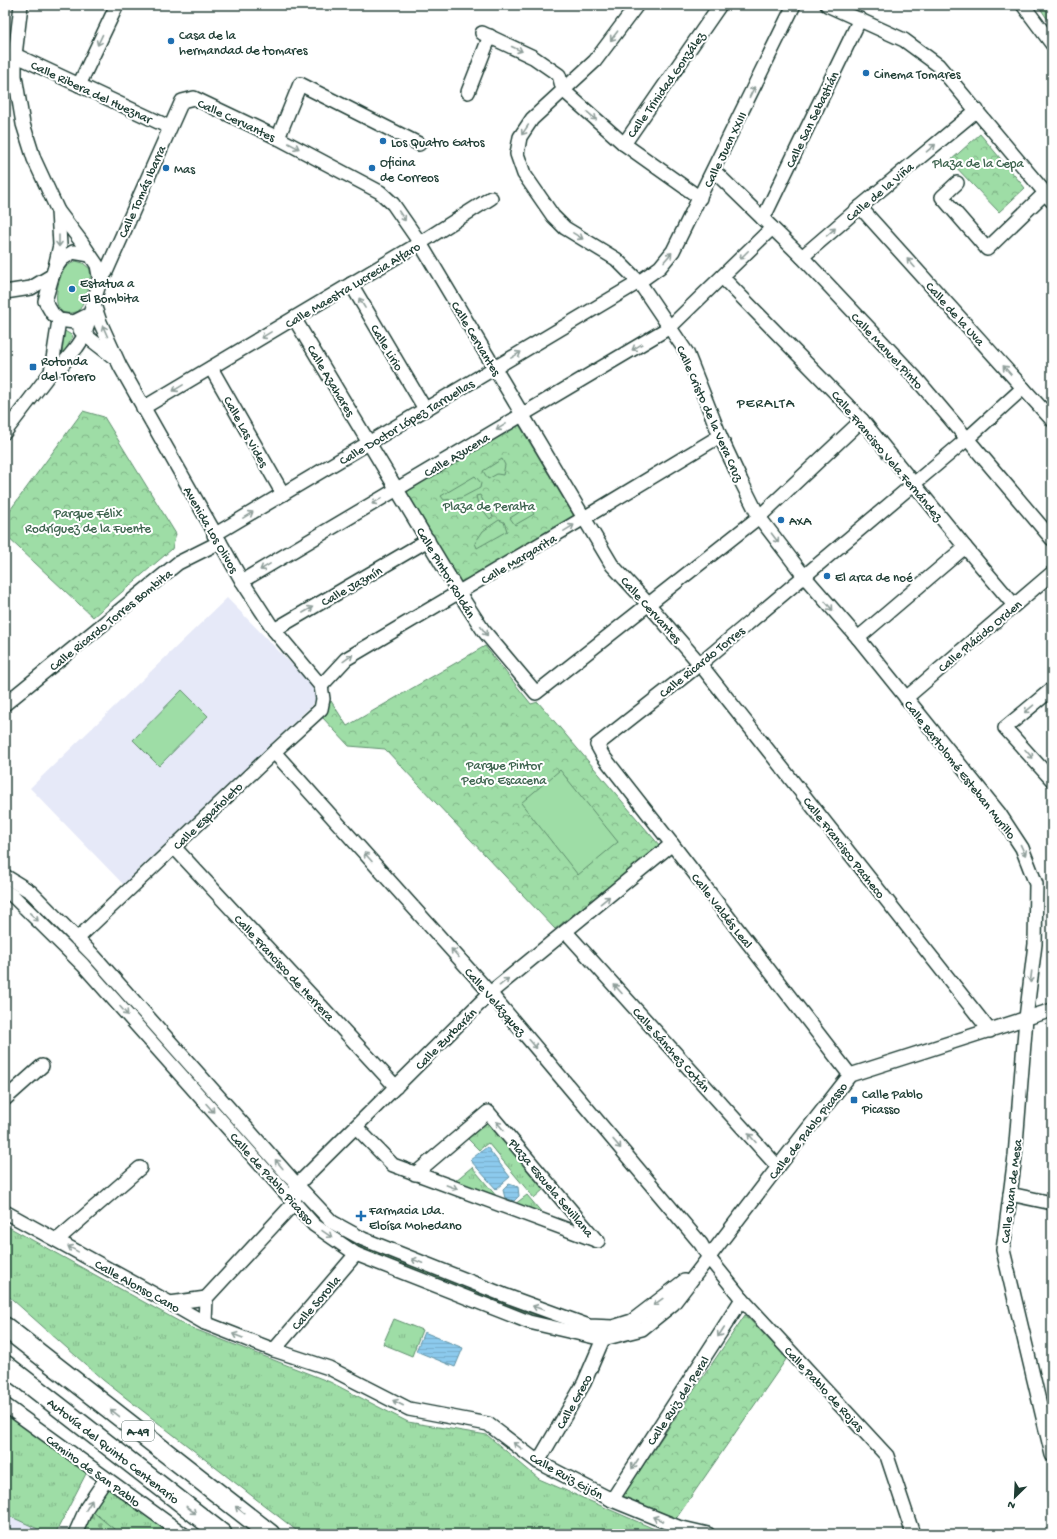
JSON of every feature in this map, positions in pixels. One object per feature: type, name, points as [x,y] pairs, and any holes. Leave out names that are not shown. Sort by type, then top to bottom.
[{"type":"highway","name":"A-49","points":[[5,1327],[270,1534]]},
{"type":"highway","name":"Autovía del Quinto Centenario","points":[[5,1365],[222,1534]]},
{"type":"highway","points":[[5,1373],[50,1400]]},
{"type":"street","points":[[5,432],[51,372],[62,365],[77,348],[85,335],[91,308],[100,281],[97,265],[58,211],[34,159],[23,124],[15,76],[15,55],[21,5]]},
{"type":"street","points":[[80,85],[117,5]]},
{"type":"street","name":"Calle Cristo de la Vera Cruz","points":[[637,5],[595,61],[532,119],[520,137],[517,154],[524,174],[553,216],[565,228],[616,259],[639,282],[670,327],[687,353],[720,436],[759,517],[804,576]]},
{"type":"street","name":"Calle Trinidad González","points":[[624,144],[720,5]]},
{"type":"street","name":"Calle Juan XXIII","points":[[639,282],[660,267],[673,251],[714,171],[794,5]]},
{"type":"street","points":[[827,5],[904,40],[938,65],[1049,197],[987,249],[942,197],[957,183]]},
{"type":"street","points":[[1023,5],[1052,44]]},
{"type":"street","name":"Calle San Sebastián","points":[[722,277],[767,223],[860,19]]},
{"type":"street","points":[[468,92],[486,35],[533,57],[559,75],[563,90],[624,144],[700,198]]},
{"type":"street","name":"Calle Ribera del Hueznar","points":[[15,55],[169,127]]},
{"type":"street","points":[[278,138],[300,84],[419,144]]},
{"type":"street","name":"Calle Cervantes","points":[[182,100],[194,98],[278,138],[380,192],[393,204],[420,243],[612,565],[700,664]]},
{"type":"street","name":"Calle Tomás Ibarra","points":[[100,281],[106,272],[182,100]]},
{"type":"street","name":"Calle de la Viña","points":[[802,257],[977,110]]},
{"type":"street","name":"Calle Manuel Pinto","points":[[714,171],[802,257],[914,376],[1052,539]]},
{"type":"street","name":"Calle Maestra Lucrecia Alfaro","points":[[143,408],[420,243],[491,198]]},
{"type":"street","name":"Calle de la Uva","points":[[860,207],[1052,420]]},
{"type":"street","points":[[45,301],[54,273],[60,245],[58,211]]},
{"type":"street","points":[[9,292],[31,288],[54,273],[62,259],[73,252],[90,255]]},
{"type":"street","name":"Calle Azucena","points":[[242,581],[670,327],[722,277]]},
{"type":"street","name":"Calle Francisco Vela Fernández","points":[[722,277],[862,420],[1014,605]]},
{"type":"street","name":"Calle Doctor López Tarruellas","points":[[217,538],[283,494],[639,282]]},
{"type":"street","name":"Calle Lirio","points":[[351,284],[425,409]]},
{"type":"street","points":[[9,292],[45,301],[52,313],[59,320],[74,322],[91,308]]},
{"type":"street","name":"Avenida Los Olivos","points":[[91,308],[100,322],[143,408],[242,581],[274,630],[321,686]]},
{"type":"street","name":"Calle Azahares","points":[[294,318],[369,442]]},
{"type":"street","points":[[51,372],[59,320]]},
{"type":"street","name":"Avenida Los Olivos","points":[[74,322],[85,335],[118,360]]},
{"type":"street","name":"Calle Las Vides","points":[[212,368],[283,494]]},
{"type":"street","name":"Calle Ricardo Torres","points":[[597,745],[700,664],[967,439],[1023,388]]},
{"type":"street","points":[[649,605],[759,517],[862,420]]},
{"type":"street","name":"Calle Margarita","points":[[321,686],[346,659],[720,436]]},
{"type":"street","name":"Calle Pintor Roldán","points":[[369,442],[459,593],[483,630],[536,693],[649,605]]},
{"type":"street","name":"Calle Ricardo Torres Bombita","points":[[8,696],[178,563],[217,538]]},
{"type":"street","name":"Calle Jazmín","points":[[274,630],[428,540]]},
{"type":"street","points":[[858,638],[965,547]]},
{"type":"street","name":"Calle Plácido Orden","points":[[906,698],[1052,573]]},
{"type":"street","name":"Calle Bartolomé Esteban Murillo","points":[[804,576],[858,638],[999,813],[1022,848],[1036,884],[1035,944],[1026,1018]]},
{"type":"street","name":"Calle Francisco Pacheco","points":[[700,664],[990,1031]]},
{"type":"street","name":"Calle Españoleto","points":[[77,939],[321,709],[324,699],[321,686]]},
{"type":"street","points":[[1052,689],[1005,728],[1052,780]]},
{"type":"street","name":"Calle Valdés Leal","points":[[597,745],[603,756],[850,1076]]},
{"type":"street","name":"Calle Velázquez","points":[[274,752],[490,993],[701,1244],[709,1258]]},
{"type":"street","name":"Calle Zurbarán","points":[[297,1185],[490,993],[672,844]]},
{"type":"street","name":"Calle Francisco de Herrera","points":[[174,847],[396,1087]]},
{"type":"street","name":"Calle de Pablo Picasso","points":[[5,876],[31,892],[77,939],[177,1049],[297,1185],[332,1222],[363,1239],[504,1296],[589,1326],[613,1327],[632,1320],[673,1291],[709,1258]]},
{"type":"street","name":"Calle de Pablo Picasso","points":[[5,891],[13,896],[83,965],[314,1225],[356,1254],[529,1322],[603,1339],[642,1329],[673,1304],[850,1076],[1052,1010]]},
{"type":"street","name":"Calle Sánchez Cotán","points":[[566,932],[778,1167]]},
{"type":"street","name":"Calle Juan de Mesa","points":[[1026,1018],[1015,1156],[1003,1250],[1052,1455]]},
{"type":"street","points":[[5,1099],[42,1066]]},
{"type":"street","name":"Plaza Escuela Sevillana","points":[[356,1127],[393,1165],[415,1174],[598,1242],[488,1112],[415,1174]]},
{"type":"street","points":[[57,1240],[140,1168]]},
{"type":"street","points":[[205,1323],[206,1298],[294,1203],[297,1185]]},
{"type":"street","points":[[1010,1194],[1052,1203]]},
{"type":"street","name":"Calle Alonso Cano","points":[[5,1212],[170,1302],[205,1323],[274,1350]]},
{"type":"street","name":"Calle Sorolla","points":[[274,1350],[356,1254]]},
{"type":"street","name":"Calle Pablo de Rojas","points":[[709,1258],[742,1299],[887,1456],[913,1534]]},
{"type":"street","points":[[170,1302],[206,1298]]},
{"type":"street","name":"Calle Ruiz del Peral","points":[[612,1500],[742,1299]]},
{"type":"street","name":"Calle Greco","points":[[538,1462],[584,1383],[603,1339]]},
{"type":"street","name":"Calle Ruiz Gijón","points":[[274,1350],[329,1368],[409,1409],[488,1424],[538,1462],[612,1500],[678,1527],[708,1534]]},
{"type":"street","name":"Camino de San Pablo","points":[[5,1405],[183,1534]]},
{"type":"street","points":[[75,1534],[87,1507],[106,1479]]},
{"type":"shaded area","points":[[227,598],[314,687],[316,699],[312,705],[123,884],[30,788]]},
{"type":"shaded area","points":[[5,1514],[49,1534],[5,1534]]},
{"type":"green space","points":[[1038,5],[1052,5],[1052,26]]},
{"type":"green space","name":"Plaza de la Cepa","points":[[980,134],[1025,188],[999,212],[950,161]]},
{"type":"green space","points":[[76,261],[83,263],[90,269],[89,285],[79,311],[71,313],[63,312],[59,308],[57,302],[60,279],[65,268]]},
{"type":"green space","points":[[63,330],[73,336],[59,362],[62,351]]},
{"type":"green space","name":"Parque Félix Rodríguez de la Fuente","points":[[83,411],[104,417],[176,534],[172,549],[93,617],[5,535],[5,517]]},
{"type":"green space","name":"Plaza de Peralta","points":[[518,423],[575,518],[462,585],[404,491]]},
{"type":"green space","points":[[502,459],[505,465],[503,475],[497,474],[488,479],[483,471]]},
{"type":"green space","points":[[475,476],[481,483],[480,488],[461,498],[444,500],[441,496]]},
{"type":"green space","points":[[480,495],[493,516],[490,519],[478,504],[476,496]]},
{"type":"green space","points":[[523,507],[531,509],[534,514],[515,525],[510,518],[518,513]]},
{"type":"green space","points":[[499,520],[504,522],[507,531],[477,548],[475,543],[483,531]]},
{"type":"green space","name":"Parque Pintor Pedro Escacena","points":[[485,646],[531,704],[538,702],[660,846],[555,929],[385,749],[349,746],[322,717],[331,701],[347,726]]},
{"type":"green space","points":[[182,690],[208,716],[159,766],[133,740]]},
{"type":"green space","points":[[560,770],[618,842],[578,875],[521,803]]},
{"type":"green space","points":[[5,884],[26,897],[88,957],[285,1181],[282,1181],[5,889]]},
{"type":"green space","points":[[488,1120],[544,1189],[534,1198],[488,1143],[479,1150],[467,1138]]},
{"type":"green space","points":[[472,1167],[497,1197],[455,1181]]},
{"type":"green space","points":[[527,1195],[543,1214],[515,1204]]},
{"type":"green space","points":[[316,1214],[349,1239],[373,1251],[529,1311],[563,1322],[642,1322],[562,1325],[471,1292],[373,1253],[348,1241],[316,1218],[314,1215]]},
{"type":"green space","points":[[5,1225],[189,1327],[330,1382],[408,1422],[487,1435],[539,1479],[666,1534],[301,1534],[103,1380],[5,1293]]},
{"type":"green space","points":[[745,1315],[787,1358],[675,1520],[621,1498]]},
{"type":"green space","points":[[394,1319],[422,1330],[412,1356],[383,1344]]},
{"type":"green space","points":[[5,1405],[90,1466],[55,1534],[49,1534],[5,1514]]},
{"type":"green space","points":[[106,1479],[183,1534],[120,1534],[87,1507]]},
{"type":"green space","points":[[87,1507],[120,1534],[75,1534]]},
{"type":"water","points":[[487,1147],[510,1177],[496,1189],[470,1160]]},
{"type":"water","points":[[509,1184],[518,1187],[519,1196],[514,1201],[505,1198],[503,1190]]},
{"type":"water","points":[[424,1332],[463,1348],[455,1367],[416,1351]]},
{"type":"place","name":"Casa de la hermandad de tomares","points":[[171,41]]},
{"type":"place","name":"Cinema Tomares","points":[[866,73]]},
{"type":"place","name":"Los Quatro Gatos","points":[[383,141]]},
{"type":"place","name":"Mas","points":[[166,168]]},
{"type":"place","name":"Oficina de Correos","points":[[372,168]]},
{"type":"place","name":"Estatua a El Bombita","points":[[72,289]]},
{"type":"place","name":"Rotonda del Torero","points":[[33,367]]},
{"type":"place","name":"AXA","points":[[781,520]]},
{"type":"place","name":"El arca de noé","points":[[827,576]]},
{"type":"place","name":"Calle Pablo Picasso","points":[[854,1100]]},
{"type":"place","name":"Farmacia Lda. Eloísa Mohedano","points":[[361,1216]]},
{"type":"district","name":"PERALTA","points":[[766,402]]}]
